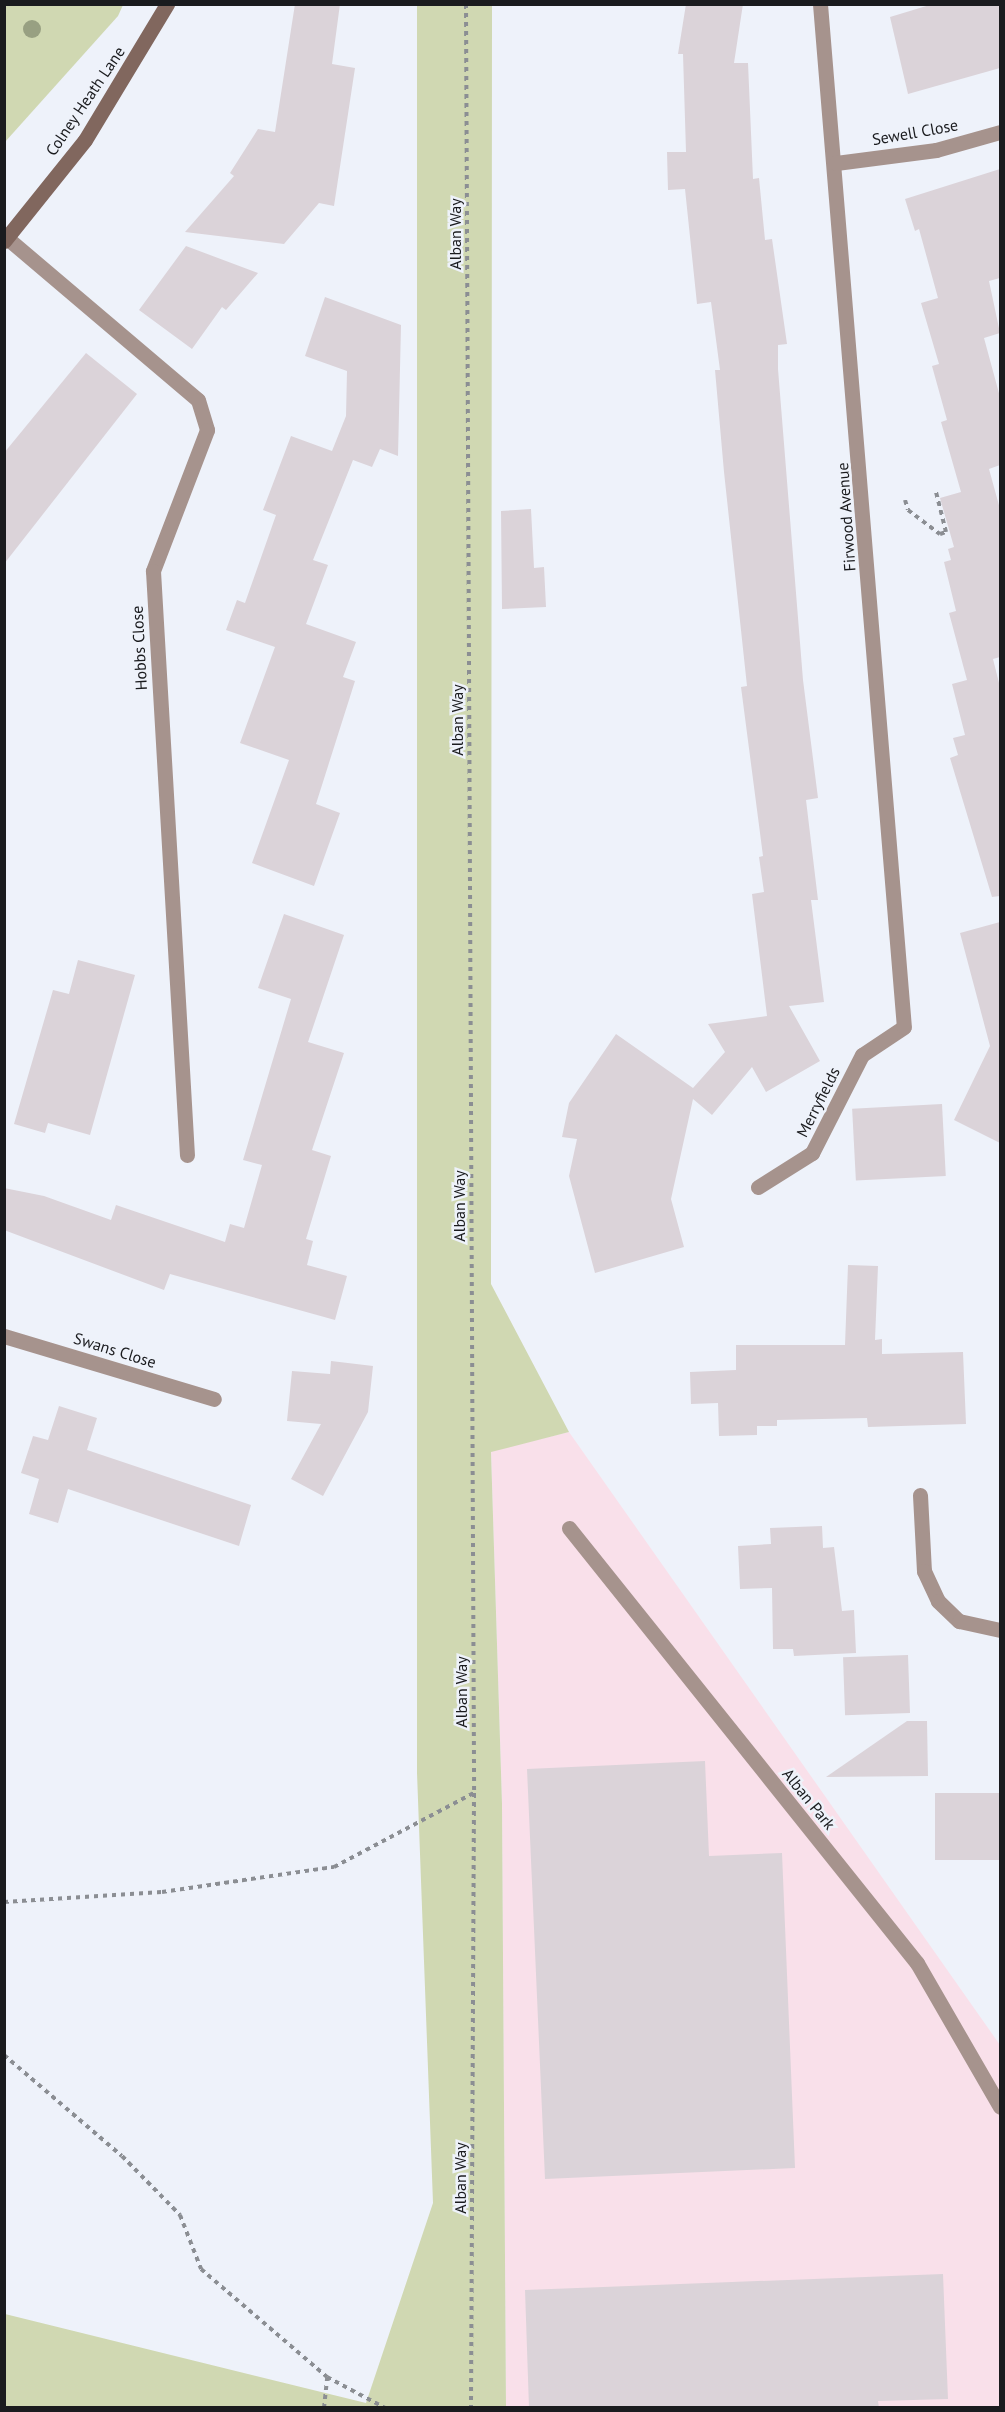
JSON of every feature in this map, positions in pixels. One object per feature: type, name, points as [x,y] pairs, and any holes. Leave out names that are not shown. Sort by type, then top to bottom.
[{"type":"street","name":"Colney Heath Lane","points":[[6,239],[85,140],[167,4]]},
{"type":"street","name":"Firwood Avenue","points":[[820,4],[836,163],[904,1027]]},
{"type":"street","name":"Sewell Close","points":[[836,163],[936,150],[1000,132]]},
{"type":"street","name":"Hobbs Close","points":[[6,239],[198,400],[207,430],[153,571],[187,1155]]},
{"type":"street","name":"Merryfields","points":[[758,1187],[812,1153],[862,1055],[904,1027]]},
{"type":"street","name":"Swans Close","points":[[4,1336],[214,1399]]},
{"type":"street","points":[[920,1495],[924,1571],[938,1601],[959,1621],[1000,1630]]},
{"type":"street","name":"Alban Park","points":[[569,1528],[917,1963],[1000,2107]]},
{"type":"path","name":"Alban Way","points":[[466,4],[474,1793],[471,2408]]},
{"type":"path","points":[[905,500],[908,510],[940,534],[946,532],[936,492]]},
{"type":"path","points":[[4,1902],[162,1892],[334,1867],[474,1793]]},
{"type":"path","points":[[4,2055],[123,2156],[180,2215],[201,2269],[327,2378],[385,2408]]},
{"type":"path","points":[[324,2408],[327,2378]]},
{"type":"shaded area","points":[[569,1432],[1000,2045],[1000,2407],[506,2407],[502,1804],[491,1451]]},
{"type":"green space","points":[[5,4],[123,5],[118,16],[5,142]]},
{"type":"green space","points":[[417,5],[492,5],[491,1284],[569,1432],[491,1452],[502,1804],[506,2407],[5,2407],[5,2314],[366,2403],[433,2203],[417,1773]]},
{"type":"building","points":[[295,4],[340,4],[332,64],[355,68],[334,206],[319,203],[284,244],[185,232],[234,176],[230,173],[258,129],[275,132]]},
{"type":"building","points":[[686,4],[743,4],[734,63],[748,63],[753,179],[759,178],[765,240],[772,239],[787,344],[778,345],[778,369],[803,680],[818,798],[806,800],[818,900],[811,900],[824,1002],[789,1006],[820,1061],[766,1092],[752,1067],[712,1115],[693,1099],[671,1199],[684,1247],[595,1273],[569,1176],[577,1139],[562,1137],[569,1103],[616,1034],[693,1088],[725,1052],[708,1024],[767,1016],[752,894],[764,892],[759,857],[763,856],[741,687],[747,686],[715,370],[720,370],[711,302],[697,304],[685,189],[668,190],[667,152],[686,152],[683,54],[678,54]]},
{"type":"building","points":[[933,4],[1000,4],[1000,68],[908,94],[890,17]]},
{"type":"building","points":[[1000,169],[1000,278],[989,281],[1000,333],[984,338],[1000,397],[1000,465],[989,469],[1000,509],[1000,657],[993,659],[1000,687],[1000,896],[992,897],[950,758],[958,755],[953,738],[965,735],[952,684],[967,680],[949,613],[956,611],[944,562],[951,560],[948,549],[954,547],[940,498],[961,492],[941,422],[947,420],[932,366],[939,364],[921,303],[938,298],[919,229],[915,231],[905,199]]},
{"type":"building","points":[[186,246],[258,273],[226,310],[222,307],[192,349],[139,310]]},
{"type":"building","points":[[325,297],[401,325],[398,456],[380,449],[372,467],[353,460],[313,560],[328,565],[306,624],[356,642],[343,677],[355,681],[316,804],[340,813],[314,886],[252,863],[289,760],[240,743],[275,647],[226,630],[237,600],[245,603],[276,515],[263,510],[291,436],[332,451],[346,416],[347,371],[305,356]]},
{"type":"building","points":[[86,353],[137,394],[4,564],[4,453]]},
{"type":"building","points":[[531,509],[534,568],[544,567],[546,607],[502,609],[501,511]]},
{"type":"building","points":[[284,914],[344,935],[308,1042],[344,1053],[312,1150],[331,1156],[306,1239],[313,1241],[307,1265],[347,1276],[335,1320],[170,1274],[164,1290],[4,1230],[4,1188],[44,1196],[111,1220],[116,1205],[225,1242],[230,1224],[244,1228],[262,1165],[243,1160],[291,999],[258,988]]},
{"type":"building","points":[[1000,922],[1000,1143],[954,1120],[990,1046],[960,933]]},
{"type":"building","points":[[78,960],[135,975],[90,1135],[48,1123],[45,1133],[14,1124],[53,990],[69,994]]},
{"type":"building","points":[[942,1104],[946,1176],[856,1181],[852,1109]]},
{"type":"building","points":[[848,1265],[878,1266],[875,1340],[882,1339],[882,1354],[963,1352],[966,1424],[868,1427],[867,1418],[777,1420],[777,1426],[757,1426],[757,1435],[719,1436],[718,1403],[691,1404],[690,1372],[736,1370],[736,1345],[845,1345]]},
{"type":"building","points":[[331,1361],[373,1366],[368,1412],[323,1496],[291,1479],[321,1424],[287,1421],[292,1371],[330,1374]]},
{"type":"building","points":[[59,1406],[97,1418],[87,1450],[251,1505],[239,1546],[68,1489],[58,1523],[29,1514],[39,1479],[21,1473],[33,1436],[48,1440]]},
{"type":"building","points":[[822,1526],[823,1548],[834,1547],[842,1611],[854,1610],[856,1653],[794,1656],[793,1649],[773,1649],[772,1588],[740,1589],[738,1546],[771,1544],[770,1528]]},
{"type":"building","points":[[908,1655],[910,1713],[845,1715],[843,1657]]},
{"type":"building","points":[[907,1721],[927,1721],[928,1776],[826,1777]]},
{"type":"building","points":[[705,1761],[709,1856],[782,1853],[795,2168],[545,2179],[527,1769]]},
{"type":"building","points":[[935,1793],[1000,1793],[1000,1860],[935,1860]]},
{"type":"building","points":[[943,2274],[948,2399],[878,2401],[879,2408],[529,2408],[525,2290]]}]
